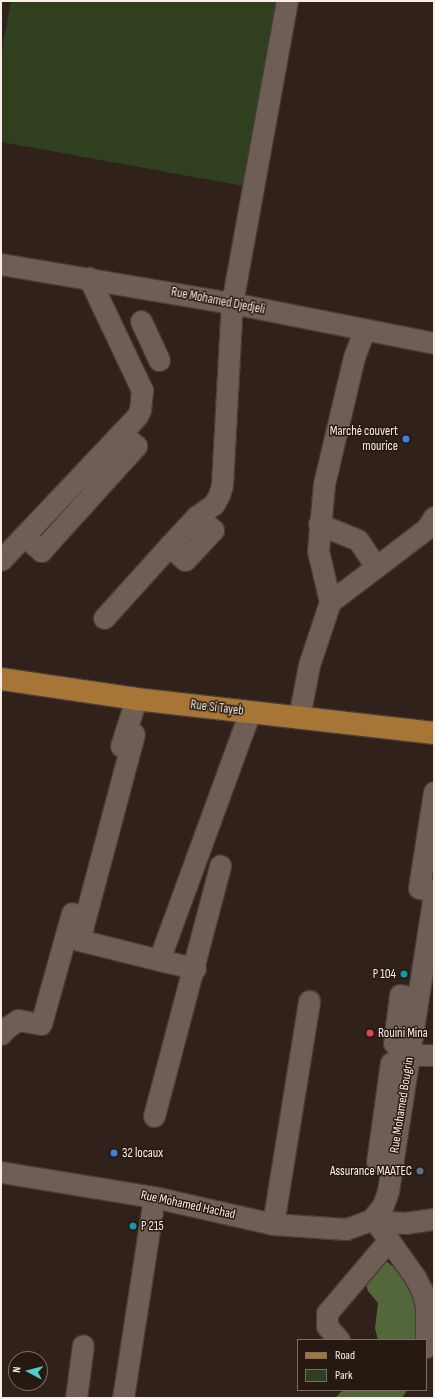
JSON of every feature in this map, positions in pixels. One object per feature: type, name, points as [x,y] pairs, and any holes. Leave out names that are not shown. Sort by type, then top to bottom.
[{"type":"main road","name":"Rue Si Tayeb","points":[[1,679],[136,699],[299,717],[374,728],[434,733]]},
{"type":"street","points":[[104,618],[197,516],[214,504],[222,485],[232,303],[286,1]]},
{"type":"street","name":"Rue Mohamed Djedjeli","points":[[1,264],[232,303],[364,331],[434,343]]},
{"type":"street","points":[[1,560],[137,416],[142,397],[142,390],[89,278]]},
{"type":"street","points":[[125,355],[155,351],[142,321]]},
{"type":"street","points":[[299,717],[309,665],[330,602],[318,551],[319,524],[324,484],[354,357],[364,331]]},
{"type":"street","points":[[330,602],[427,528],[434,517]]},
{"type":"street","points":[[319,524],[358,540],[376,567]]},
{"type":"street","points":[[1,1034],[6,1028],[18,1020],[41,1024],[136,699]]},
{"type":"street","points":[[159,960],[250,712]]},
{"type":"street","points":[[134,734],[80,940],[195,968]]},
{"type":"street","points":[[433,897],[419,888],[434,792]]},
{"type":"street","points":[[154,1116],[195,968],[220,866]]},
{"type":"street","points":[[433,897],[431,935],[424,956],[418,998],[400,995],[394,1043],[409,1055],[434,1055]]},
{"type":"street","points":[[424,956],[412,954],[419,905],[433,897]]},
{"type":"street","points":[[273,1224],[309,1001]]},
{"type":"street","name":"Rue Mohamed Bougrin","points":[[375,1220],[385,1202],[393,1164],[377,1162],[390,1063],[409,1055]]},
{"type":"street","name":"Rue Mohamed Hachad","points":[[1,1172],[154,1197],[273,1224],[346,1229],[357,1227],[375,1220]]},
{"type":"street","points":[[123,1398],[154,1197]]},
{"type":"street","points":[[375,1220],[405,1223],[434,1219]]},
{"type":"street","points":[[375,1220],[422,1291],[426,1306],[426,1339]]},
{"type":"street","points":[[338,1339],[327,1326],[328,1313],[389,1240]]},
{"type":"street","points":[[76,1398],[83,1345]]},
{"type":"green space","points":[[11,1],[277,1],[243,186],[1,142],[1,55]]},
{"type":"green space","points":[[383,1259],[399,1271],[419,1310],[422,1339],[378,1339],[375,1328],[378,1303],[368,1291],[365,1282]]},
{"type":"green space","points":[[342,1391],[406,1391],[402,1398],[335,1398]]},
{"type":"place","name":"Marché couvert mourice","points":[[406,439]]},
{"type":"place","name":"P 104","points":[[404,974]]},
{"type":"place","name":"Rouini Mina","points":[[370,1033]]},
{"type":"place","name":"32 locaux","points":[[114,1153]]},
{"type":"place","name":"Assurance MAATEC","points":[[420,1171]]},
{"type":"place","name":"P 215","points":[[133,1226]]}]
